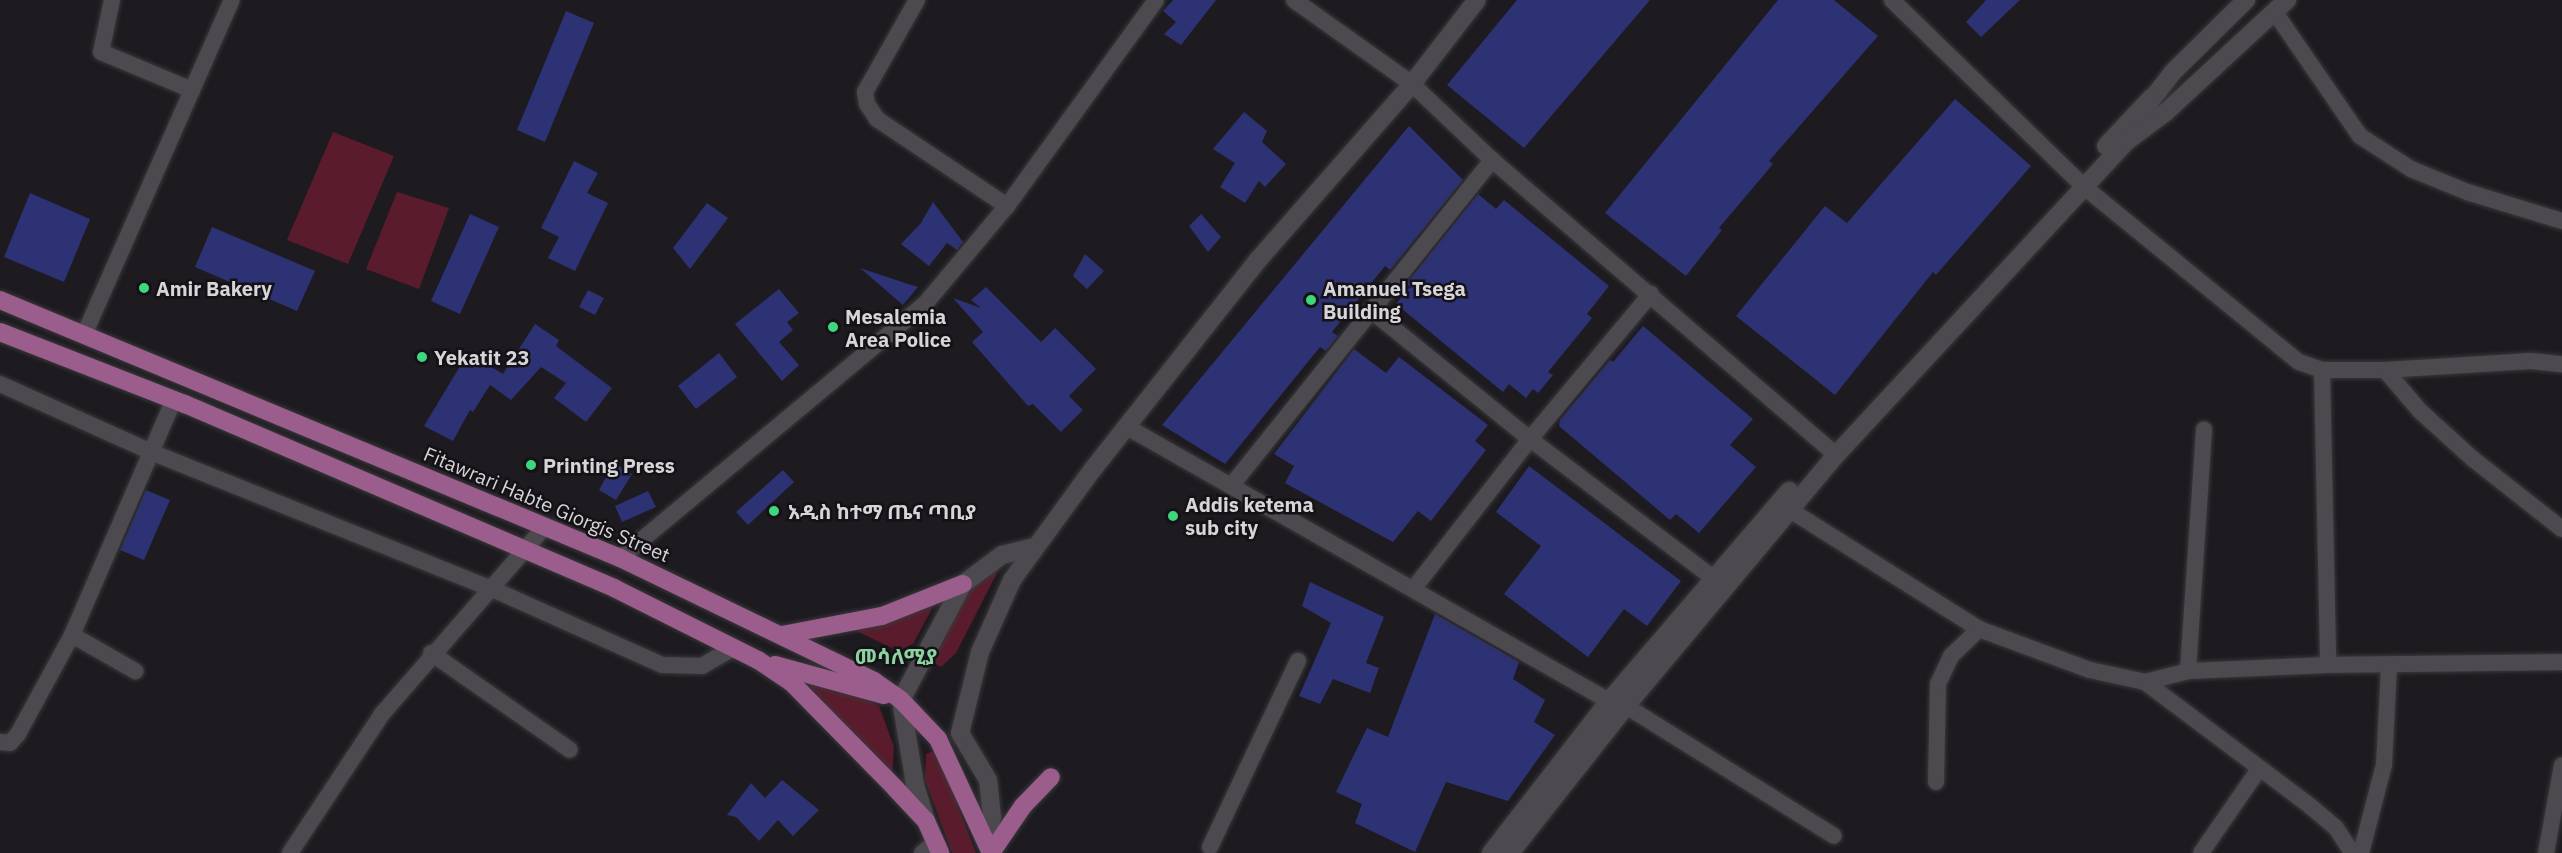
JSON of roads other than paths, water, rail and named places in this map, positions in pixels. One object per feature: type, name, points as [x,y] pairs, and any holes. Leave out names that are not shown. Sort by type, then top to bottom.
[{"type":"main road","points":[[989,850],[992,817],[988,780],[960,733],[980,652],[1012,580],[1127,427],[1258,260],[1412,84],[1477,0]]},
{"type":"main road","points":[[1491,853],[1832,451],[2079,182],[2152,97],[2246,0]]},
{"type":"main road","points":[[2079,182],[2127,141],[2166,112],[2280,5]]},
{"type":"main road","points":[[2127,141],[2152,97]]},
{"type":"main road","name":"Fitawrari Habte Giorgis Street","points":[[0,300],[170,368],[543,529],[620,558],[874,681],[901,700],[938,739],[989,850]]},
{"type":"main road","points":[[0,332],[174,399],[523,552],[614,588],[758,660],[791,682],[926,821]]},
{"type":"main road","points":[[1720,582],[1790,510],[1832,451]]},
{"type":"main road","points":[[782,635],[882,616],[963,584],[1002,555],[1035,547]]},
{"type":"main road","points":[[932,849],[915,784],[901,700],[963,584]]},
{"type":"main road","points":[[758,660],[901,700]]},
{"type":"main road","points":[[1510,853],[1618,703]]},
{"type":"main road","points":[[989,850],[1023,806],[1051,777]]},
{"type":"street","points":[[112,0],[101,52],[192,90]]},
{"type":"street","points":[[84,335],[232,0]]},
{"type":"street","points":[[917,0],[864,92],[867,104],[877,119],[1007,206]]},
{"type":"street","points":[[620,558],[905,324],[1007,206],[1156,0]]},
{"type":"street","points":[[1294,0],[1412,84],[1492,160],[1832,451]]},
{"type":"street","points":[[1892,0],[2079,182],[2299,362],[2322,370],[2385,370],[2531,361],[2562,364]]},
{"type":"street","points":[[2280,5],[2360,136],[2411,169],[2467,192],[2562,221]]},
{"type":"street","points":[[1231,486],[1373,312],[1492,160]]},
{"type":"street","points":[[1414,588],[1530,439],[1651,294]]},
{"type":"street","points":[[1373,312],[1530,439],[1720,582]]},
{"type":"street","points":[[2322,370],[2328,665]]},
{"type":"street","points":[[2385,370],[2420,411],[2473,459],[2562,530]]},
{"type":"street","points":[[0,384],[151,452],[490,588],[662,665],[702,666],[733,648]]},
{"type":"street","points":[[0,742],[10,743],[18,734],[72,635],[174,399]]},
{"type":"street","points":[[1127,427],[1618,703],[1833,836]]},
{"type":"street","points":[[2188,671],[2204,430]]},
{"type":"street","points":[[1790,510],[1979,629],[2090,670],[2145,682],[2336,828],[2352,853]]},
{"type":"street","points":[[294,852],[382,714],[431,653],[543,529]]},
{"type":"street","points":[[1936,782],[1938,684],[1951,656],[1979,629]]},
{"type":"street","points":[[72,635],[135,671]]},
{"type":"street","points":[[431,653],[570,750]]},
{"type":"street","points":[[1210,847],[1298,660]]},
{"type":"street","points":[[2145,682],[2188,671],[2328,665],[2562,662]]},
{"type":"street","points":[[2361,853],[2384,765],[2389,666]]},
{"type":"street","points":[[2546,853],[2562,765]]},
{"type":"street","points":[[2202,853],[2259,769]]},
{"type":"place","name":"Amir Bakery","points":[[144,288]]},
{"type":"place","name":"Amanuel Tsega Building","points":[[1311,300]]},
{"type":"place","name":"Mesalemia Area Police","points":[[833,327]]},
{"type":"place","name":"Yekatit 23","points":[[422,357]]},
{"type":"place","name":"Printing Press","points":[[531,465]]},
{"type":"place","name":"አዲስ ከተማ ጤና ጣቢያ","points":[[774,511]]},
{"type":"place","name":"Addis ketema sub city","points":[[1173,516]]},
{"type":"district","name":"መሳለሚያ","points":[[896,656]]}]
